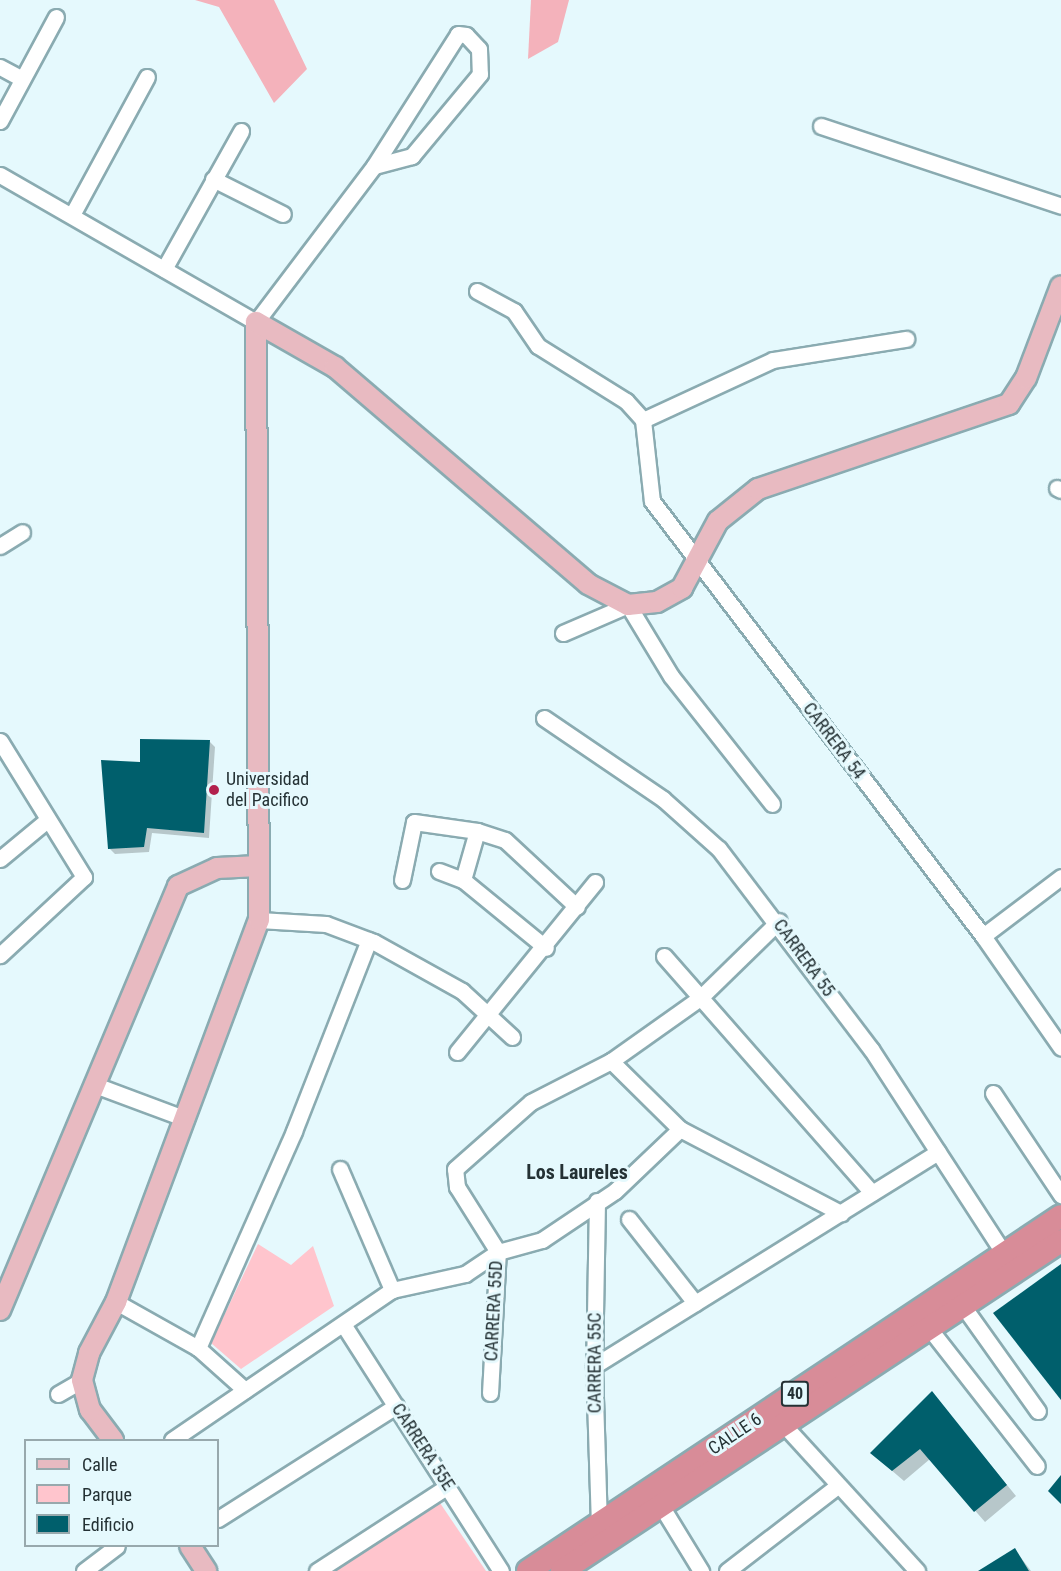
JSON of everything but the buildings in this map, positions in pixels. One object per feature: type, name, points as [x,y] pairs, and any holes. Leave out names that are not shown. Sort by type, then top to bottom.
[{"type":"highway","name":"CALLE 6","points":[[528,1571],[1061,1216]]},
{"type":"highway","name":"CALLE 6","points":[[562,1571],[660,1504],[1061,1241]]},
{"type":"main road","points":[[104,1438],[90,1410],[82,1380],[89,1353],[116,1302],[259,920],[256,322],[335,367],[588,584],[628,605],[657,603],[682,588],[718,521],[758,489],[1009,404],[1026,378],[1061,286]]},
{"type":"main road","points":[[0,1310],[178,886],[217,868],[259,866]]},
{"type":"main road","points":[[191,1547],[206,1571]]},
{"type":"street","points":[[0,120],[56,17]]},
{"type":"street","points":[[0,175],[256,322],[374,166],[458,33],[466,35],[479,49],[480,74],[412,156],[374,166]]},
{"type":"street","points":[[0,67],[21,78]]},
{"type":"street","points":[[72,215],[147,77]]},
{"type":"street","points":[[821,126],[1061,206]]},
{"type":"street","points":[[164,269],[241,131]]},
{"type":"street","points":[[213,179],[283,214]]},
{"type":"street","points":[[477,291],[514,310],[538,346],[626,401],[643,420],[773,360],[906,339]]},
{"type":"street","name":"CARRERA 54","points":[[643,420],[652,501],[983,936],[1061,1048]]},
{"type":"street","points":[[0,546],[22,532]]},
{"type":"street","points":[[563,633],[628,605],[671,676],[772,804]]},
{"type":"street","name":"CARRERA 55","points":[[544,718],[663,799],[718,849],[779,921],[938,1152],[1004,1254]]},
{"type":"street","points":[[0,741],[46,821],[84,877],[0,955]]},
{"type":"street","points":[[0,859],[46,821]]},
{"type":"street","points":[[402,880],[414,822],[477,831],[505,840],[577,907]]},
{"type":"street","points":[[463,880],[477,831]]},
{"type":"street","points":[[439,872],[463,880],[546,948]]},
{"type":"street","points":[[983,936],[1061,877]]},
{"type":"street","points":[[457,1052],[546,948],[595,882]]},
{"type":"street","points":[[259,920],[326,924],[369,940],[462,991],[490,1014],[512,1037]]},
{"type":"street","points":[[779,921],[700,998],[611,1061],[680,1128],[841,1213]]},
{"type":"street","points":[[198,1348],[294,1131],[369,940]]},
{"type":"street","points":[[664,956],[872,1193]]},
{"type":"street","name":"CARRERA 55D","points":[[490,1393],[498,1252],[457,1187],[455,1169],[531,1102],[611,1061]]},
{"type":"street","points":[[95,1085],[186,1119]]},
{"type":"street","points":[[993,1093],[1061,1195]]},
{"type":"street","points":[[173,1439],[392,1290],[465,1274],[498,1252],[542,1240],[597,1202],[680,1128]]},
{"type":"street","points":[[594,1366],[938,1152]]},
{"type":"street","points":[[340,1169],[392,1290]]},
{"type":"street","name":"CARRERA 55C","points":[[597,1202],[594,1366],[599,1525]]},
{"type":"street","points":[[629,1219],[695,1303]]},
{"type":"street","points":[[116,1302],[198,1348],[245,1390]]},
{"type":"street","points":[[963,1306],[1038,1412]]},
{"type":"street","name":"CARRERA 55E","points":[[343,1324],[501,1571]]},
{"type":"street","points":[[929,1328],[1037,1466]]},
{"type":"street","points":[[58,1394],[82,1380]]},
{"type":"street","points":[[219,1518],[396,1406]]},
{"type":"street","points":[[783,1424],[836,1487],[917,1571]]},
{"type":"street","points":[[317,1571],[448,1486]]},
{"type":"street","points":[[727,1571],[836,1487]]},
{"type":"street","points":[[660,1504],[701,1571]]},
{"type":"street","points":[[84,1571],[114,1547]]},
{"type":"green space","points":[[258,1244],[291,1265],[313,1246],[334,1306],[241,1369],[211,1343]]},
{"type":"green space","points":[[438,1500],[486,1571],[329,1571]]},
{"type":"shaded area","points":[[195,0],[274,0],[307,69],[274,103],[219,7]]},
{"type":"shaded area","points":[[531,0],[569,0],[558,42],[528,59]]},
{"type":"place","name":"Universidad del Pacifico","points":[[214,790]]},
{"type":"district","name":"Los Laureles","points":[[577,1172]]}]
